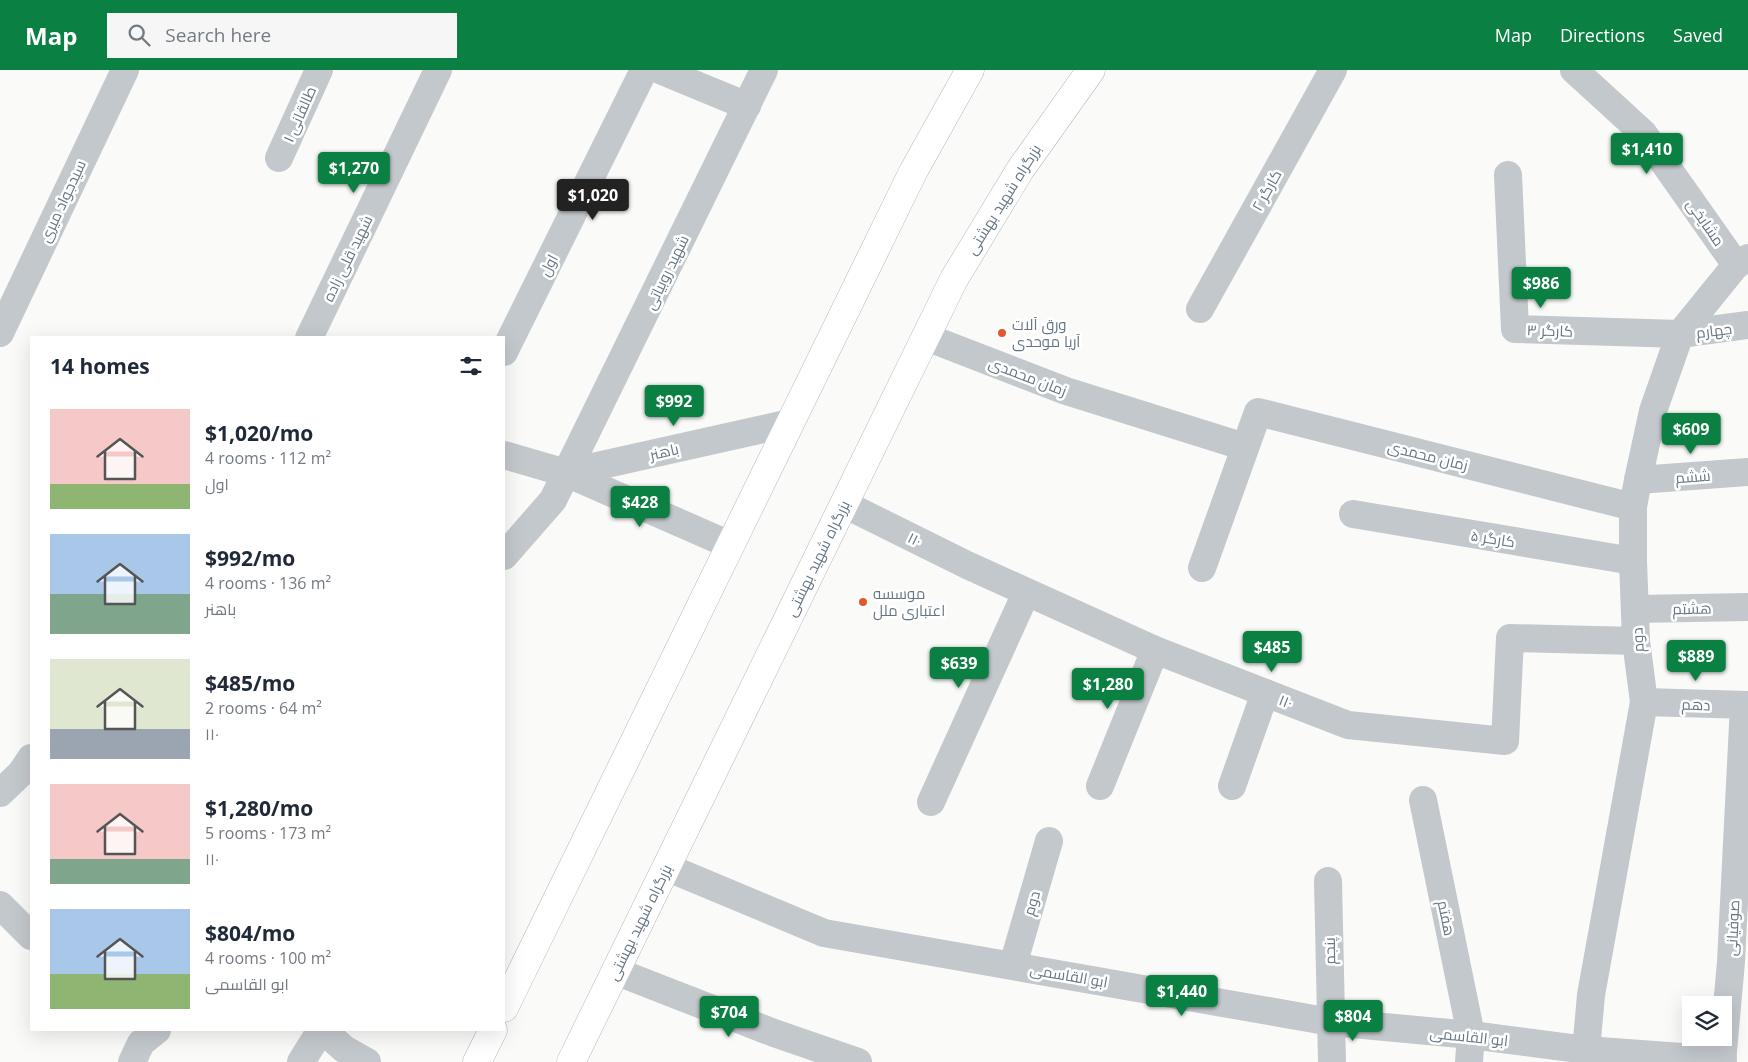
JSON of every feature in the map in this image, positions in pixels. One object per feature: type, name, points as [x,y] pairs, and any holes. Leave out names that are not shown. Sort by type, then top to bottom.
[{"type":"highway","points":[[505,1006],[913,172],[970,70]]},
{"type":"highway","name":"بزرگراه شهید بهشتی","points":[[571,1062],[958,273],[1004,194],[1091,70]]},
{"type":"highway","points":[[477,1062],[492,1031]]},
{"type":"street","name":"سیدجواد میری","points":[[0,333],[125,70]]},
{"type":"street","name":"طالقانی ۱","points":[[280,158],[319,70]]},
{"type":"street","name":"شهید قلی زاده","points":[[310,336],[438,70]]},
{"type":"street","name":"اول","points":[[505,350],[644,70]]},
{"type":"street","points":[[660,70],[747,106]]},
{"type":"street","name":"شهید روبیاتی","points":[[505,555],[553,500],[764,70]]},
{"type":"street","name":"کارگر ۲","points":[[1200,309],[1333,70]]},
{"type":"street","name":"مشایخی","points":[[1574,70],[1644,133],[1742,262]]},
{"type":"street","name":"کارگر ۳","points":[[1508,175],[1515,329],[1680,334]]},
{"type":"street","name":"دوم","points":[[1585,1056],[1591,995],[1644,702],[1636,641],[1633,561],[1634,507],[1638,480],[1653,411],[1680,334],[1742,262]]},
{"type":"street","name":"چهارم","points":[[1680,334],[1748,325]]},
{"type":"street","name":"زمان محمدی","points":[[926,337],[1066,391],[1245,447]]},
{"type":"street","name":"زمان محمدی","points":[[1202,568],[1258,412],[1634,507]]},
{"type":"street","name":"باهنر","points":[[566,473],[790,423]]},
{"type":"street","name":"باهنر","points":[[505,455],[566,473],[730,545]]},
{"type":"street","name":"ششم","points":[[1638,480],[1748,472]]},
{"type":"street","name":"۱۱۰","points":[[844,504],[1026,593],[1155,650],[1348,725],[1505,741],[1510,638],[1636,641]]},
{"type":"street","name":"کارگر ۵","points":[[1352,514],[1633,561]]},
{"type":"street","points":[[931,802],[1026,593]]},
{"type":"street","name":"هشتم","points":[[1636,609],[1748,607]]},
{"type":"street","points":[[1100,786],[1155,650]]},
{"type":"street","points":[[1232,786],[1265,693]]},
{"type":"street","name":"دهم","points":[[1644,702],[1746,705]]},
{"type":"street","name":"صوفیانی","points":[[1722,1061],[1739,964],[1746,705]]},
{"type":"street","points":[[0,793],[28,769]]},
{"type":"street","name":"هفتم","points":[[1423,800],[1471,1035]]},
{"type":"street","name":"دوم","points":[[1013,965],[1049,841]]},
{"type":"street","name":"ابو القاسمی","points":[[666,867],[824,933],[1331,1022],[1471,1035],[1585,1056],[1722,1061]]},
{"type":"street","name":"پنجم","points":[[1328,880],[1332,1062]]},
{"type":"street","points":[[0,905],[30,935]]},
{"type":"street","points":[[615,971],[774,1033],[858,1062]]},
{"type":"street","points":[[301,1062],[321,1031]]},
{"type":"street","points":[[323,1031],[344,1049],[367,1062]]},
{"type":"street","points":[[1469,1062],[1471,1035]]},
{"type":"place","name":"ورق آلات آریا موحدی","points":[[1002,333]]},
{"type":"place","name":"موسسه اعتباری ملل","points":[[863,602]]}]
